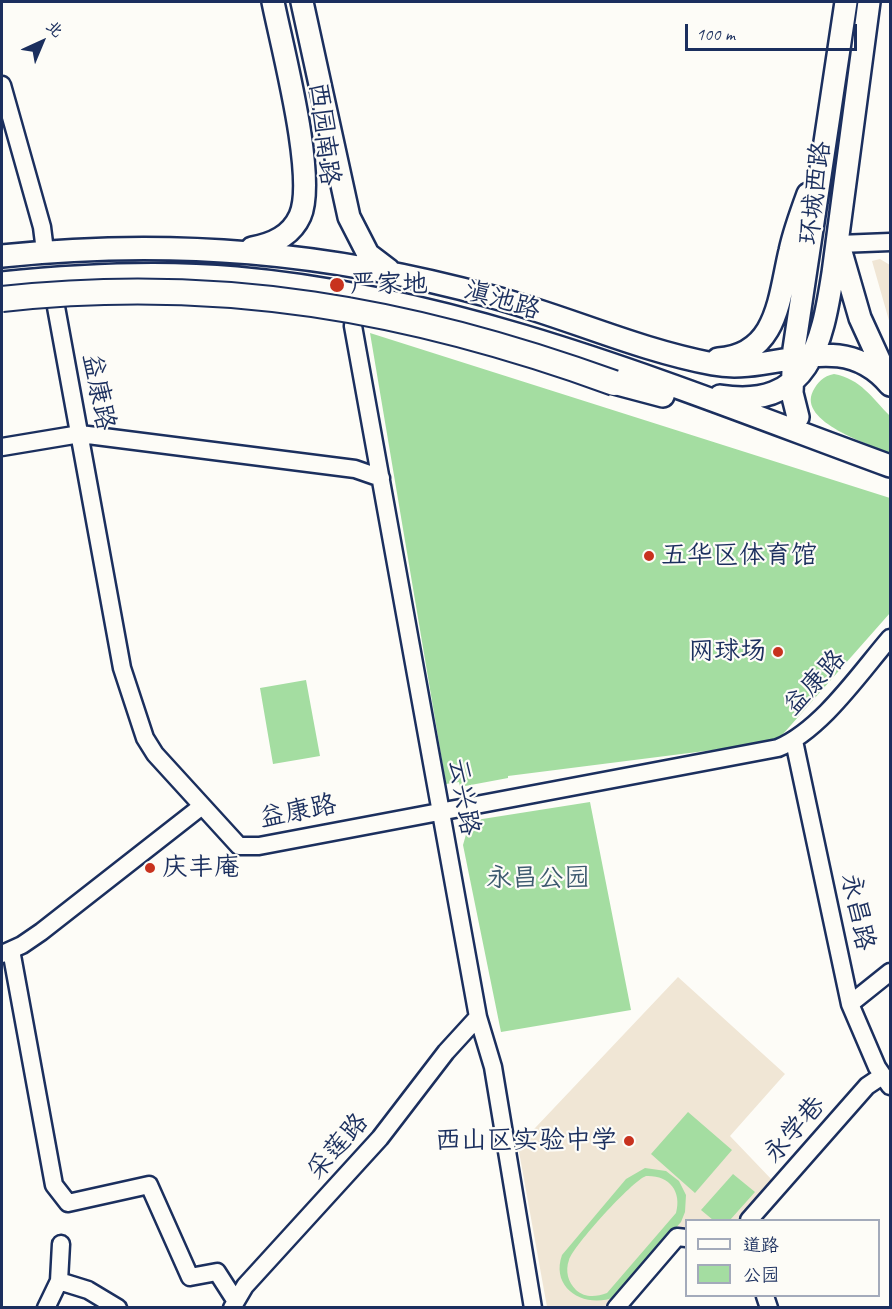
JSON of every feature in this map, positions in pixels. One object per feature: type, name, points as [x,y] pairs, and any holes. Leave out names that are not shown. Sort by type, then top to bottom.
[{"type":"highway","points":[[2,299],[72,293],[158,290],[234,293],[303,302],[369,313],[460,333],[543,357],[614,383]]},
{"type":"main road","name":"西园南路","points":[[219,249],[251,248],[269,244],[284,236],[300,217],[305,199],[305,177],[293,97],[273,2]]},
{"type":"main road","name":"西园南路","points":[[302,2],[349,216],[363,248],[378,264],[407,276]]},
{"type":"main road","name":"环城西路","points":[[802,356],[825,148],[846,2]]},
{"type":"main road","name":"环城西路","points":[[734,403],[764,397],[792,383],[828,301],[869,2]]},
{"type":"main road","points":[[293,97],[308,128],[318,173],[323,178],[330,177],[337,169]]},
{"type":"main road","points":[[665,352],[702,359],[726,358],[744,353],[765,336],[777,310],[794,234],[825,148]]},
{"type":"main road","points":[[839,234],[860,318],[891,384]]},
{"type":"main road","name":"滇池路","points":[[2,256],[45,251],[136,247],[219,249],[300,258],[407,276],[527,306],[692,360],[743,368],[802,356],[847,357],[867,365],[891,384]]},
{"type":"main road","name":"滇池路","points":[[2,284],[137,274],[198,275],[252,279],[355,294],[464,318],[596,359],[695,394]]},
{"type":"main road","points":[[830,444],[810,432],[798,417],[795,401],[802,378],[821,362],[847,357]]},
{"type":"main road","points":[[692,360],[700,365],[704,374],[695,394]]},
{"type":"main road","points":[[614,383],[659,393],[695,394],[734,403],[830,444],[891,466]]},
{"type":"main road","points":[[614,383],[671,398],[734,403]]},
{"type":"main road","points":[[792,383],[798,417]]},
{"type":"street","points":[[2,85],[42,227],[45,251]]},
{"type":"street","points":[[839,234],[891,242]]},
{"type":"street","name":"益康路","points":[[51,279],[122,668],[145,738],[239,846],[248,848],[778,748],[794,741],[814,725],[891,638]]},
{"type":"street","name":"云兴路","points":[[355,294],[354,326],[478,1017],[493,1067],[532,1308]]},
{"type":"street","points":[[2,447],[80,434],[355,469],[381,478]]},
{"type":"street","name":"永昌路","points":[[794,741],[850,1004],[886,1081]]},
{"type":"street","points":[[202,806],[40,932],[6,952],[54,1185],[68,1203],[149,1185],[190,1277],[217,1272],[233,1304]]},
{"type":"street","points":[[850,1004],[891,972]]},
{"type":"street","name":"采莲路","points":[[233,1304],[380,1138],[463,1031],[478,1017]]},
{"type":"street","name":"永学巷","points":[[751,1219],[867,1086],[886,1081]]},
{"type":"street","points":[[616,1308],[677,1236],[685,1238]]},
{"type":"street","points":[[46,1308],[59,1281],[61,1244]]},
{"type":"street","points":[[59,1281],[88,1290],[118,1308]]},
{"type":"shaded area","points":[[880,259],[890,265],[890,324],[872,261]]},
{"type":"shaded area","name":"西山区实验中学","points":[[678,977],[785,1074],[730,1136],[773,1181],[739,1219],[685,1219],[685,1234],[605,1307],[547,1307],[518,1146]]},
{"type":"green space","name":"五华区体育馆","points":[[370,333],[890,498],[890,613],[776,742],[508,776],[508,778],[460,787],[459,782],[446,784]]},
{"type":"green space","points":[[834,374],[859,385],[890,416],[890,453],[838,431],[816,413],[811,402],[813,391],[821,380]]},
{"type":"green space","points":[[306,680],[320,756],[273,764],[260,688]]},
{"type":"green space","name":"永昌公园","points":[[590,802],[631,1010],[501,1032],[463,845],[467,831],[476,820]]},
{"type":"green space","points":[[688,1112],[732,1150],[695,1193],[651,1154]]},
{"type":"green space","points":[[645,1168],[666,1171],[679,1181],[686,1195],[685,1212],[681,1222],[615,1297],[604,1300],[582,1298],[573,1293],[561,1278],[562,1255],[626,1179]],"holes":[[[646,1176],[654,1176],[667,1181],[675,1191],[676,1213],[607,1293],[591,1296],[579,1293],[571,1283],[567,1272],[573,1252],[629,1189]]]},
{"type":"green space","points":[[733,1174],[755,1192],[731,1219],[712,1219],[701,1210]]},
{"type":"place","name":"严家地","points":[[337,285]]},
{"type":"place","name":"五华区体育馆","points":[[649,556]]},
{"type":"place","name":"网球场","points":[[778,652]]},
{"type":"place","name":"庆丰庵","points":[[150,868]]},
{"type":"place","name":"西山区实验中学","points":[[629,1141]]}]
